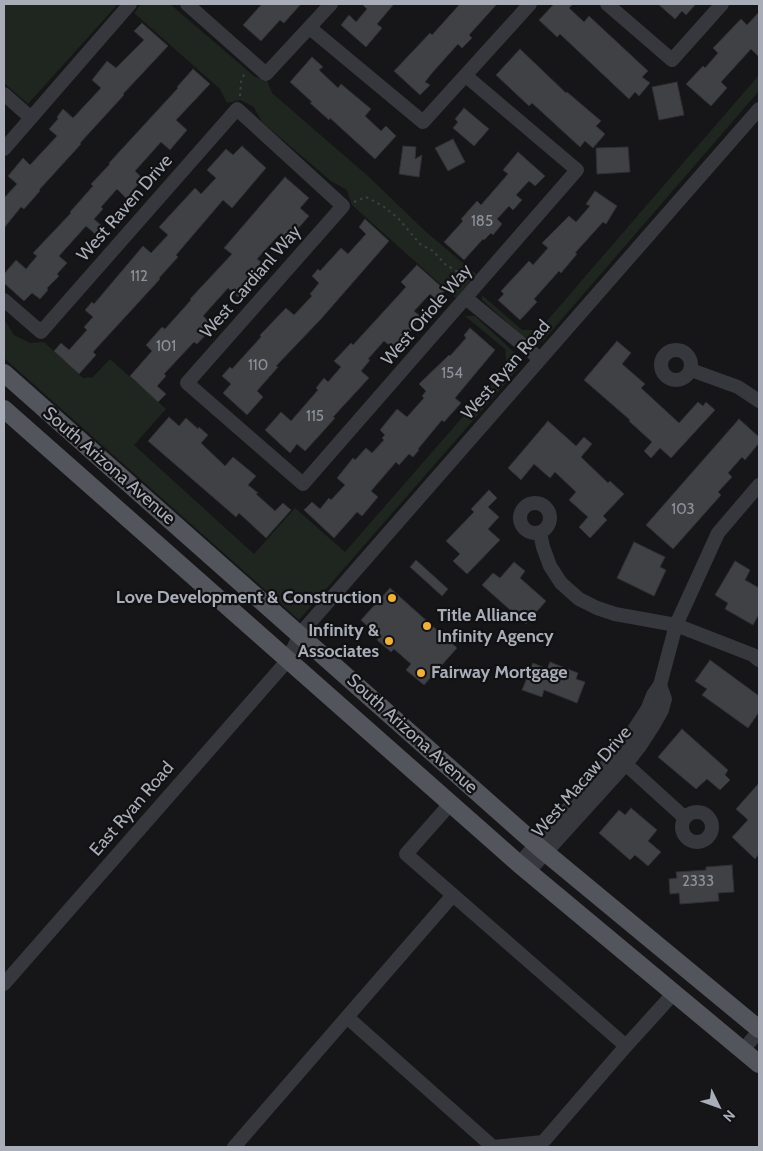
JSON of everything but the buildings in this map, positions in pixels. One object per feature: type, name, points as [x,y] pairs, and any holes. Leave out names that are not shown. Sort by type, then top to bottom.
[{"type":"main road","name":"South Arizona Avenue","points":[[4,373],[541,848],[759,1030]]},
{"type":"main road","name":"South Arizona Avenue","points":[[4,409],[524,868],[759,1064]]},
{"type":"street","points":[[4,149],[130,4]]},
{"type":"street","points":[[187,4],[266,74],[330,4]]},
{"type":"street","points":[[310,28],[423,122],[530,4]]},
{"type":"street","points":[[607,4],[672,60],[722,4]]},
{"type":"street","name":"West Oriole Way","points":[[303,484],[577,170],[466,76]]},
{"type":"street","points":[[4,94],[32,118]]},
{"type":"street","points":[[237,109],[343,206]]},
{"type":"street","name":"West Raven Drive","points":[[4,300],[41,332],[237,109]]},
{"type":"street","name":"West Ryan Road","points":[[288,660],[300,634],[540,359],[757,116]]},
{"type":"street","name":"West Cardianl Way","points":[[303,484],[187,383],[343,206]]},
{"type":"street","points":[[471,293],[540,359]]},
{"type":"street","points":[[690,370],[738,386],[759,401]]},
{"type":"street","name":"West Macaw Drive","points":[[524,868],[620,760],[628,739],[660,685],[676,624],[718,534],[759,485]]},
{"type":"street","points":[[540,533],[550,566],[561,583],[579,599],[615,614],[676,624],[753,655],[759,660]]},
{"type":"street","name":"East Ryan Road","points":[[4,984],[288,660]]},
{"type":"street","points":[[620,760],[684,818]]},
{"type":"street","points":[[451,803],[406,854],[626,1046]]},
{"type":"street","points":[[234,1147],[453,895]]},
{"type":"street","points":[[348,1017],[479,1143],[493,1147],[543,1142],[674,993]]},
{"type":"street","points":[[743,1050],[759,1030]]},
{"type":"path","points":[[237,109],[241,82],[245,72],[253,63]]},
{"type":"path","points":[[343,206],[366,197],[383,206],[398,218],[420,244],[433,251],[445,264],[458,272],[471,293]]},
{"type":"shaded area","points":[[4,4],[118,4],[28,104],[4,83]]},
{"type":"shaded area","points":[[141,4],[170,4],[255,77],[267,80],[272,93],[369,177],[425,231],[476,274],[456,298],[352,205],[347,190],[331,181],[262,122],[254,107],[240,100],[227,103],[220,89],[134,13]]},
{"type":"shaded area","points":[[759,75],[759,91],[542,342],[528,341],[482,300],[482,295],[522,330],[539,330]]},
{"type":"shaded area","points":[[465,316],[475,316],[515,353],[517,370],[299,620],[4,358],[4,319],[14,335],[30,343],[44,342],[83,378],[93,377],[110,359],[166,409],[134,445],[254,554],[295,508],[345,552],[507,366],[505,349]]},
{"type":"place","name":"Love Development & Construction","points":[[392,598]]},
{"type":"place","name":"Title Alliance Infinity Agency","points":[[427,626]]},
{"type":"place","name":"Infinity & Associates","points":[[389,641]]},
{"type":"place","name":"Fairway Mortgage","points":[[421,673]]}]
